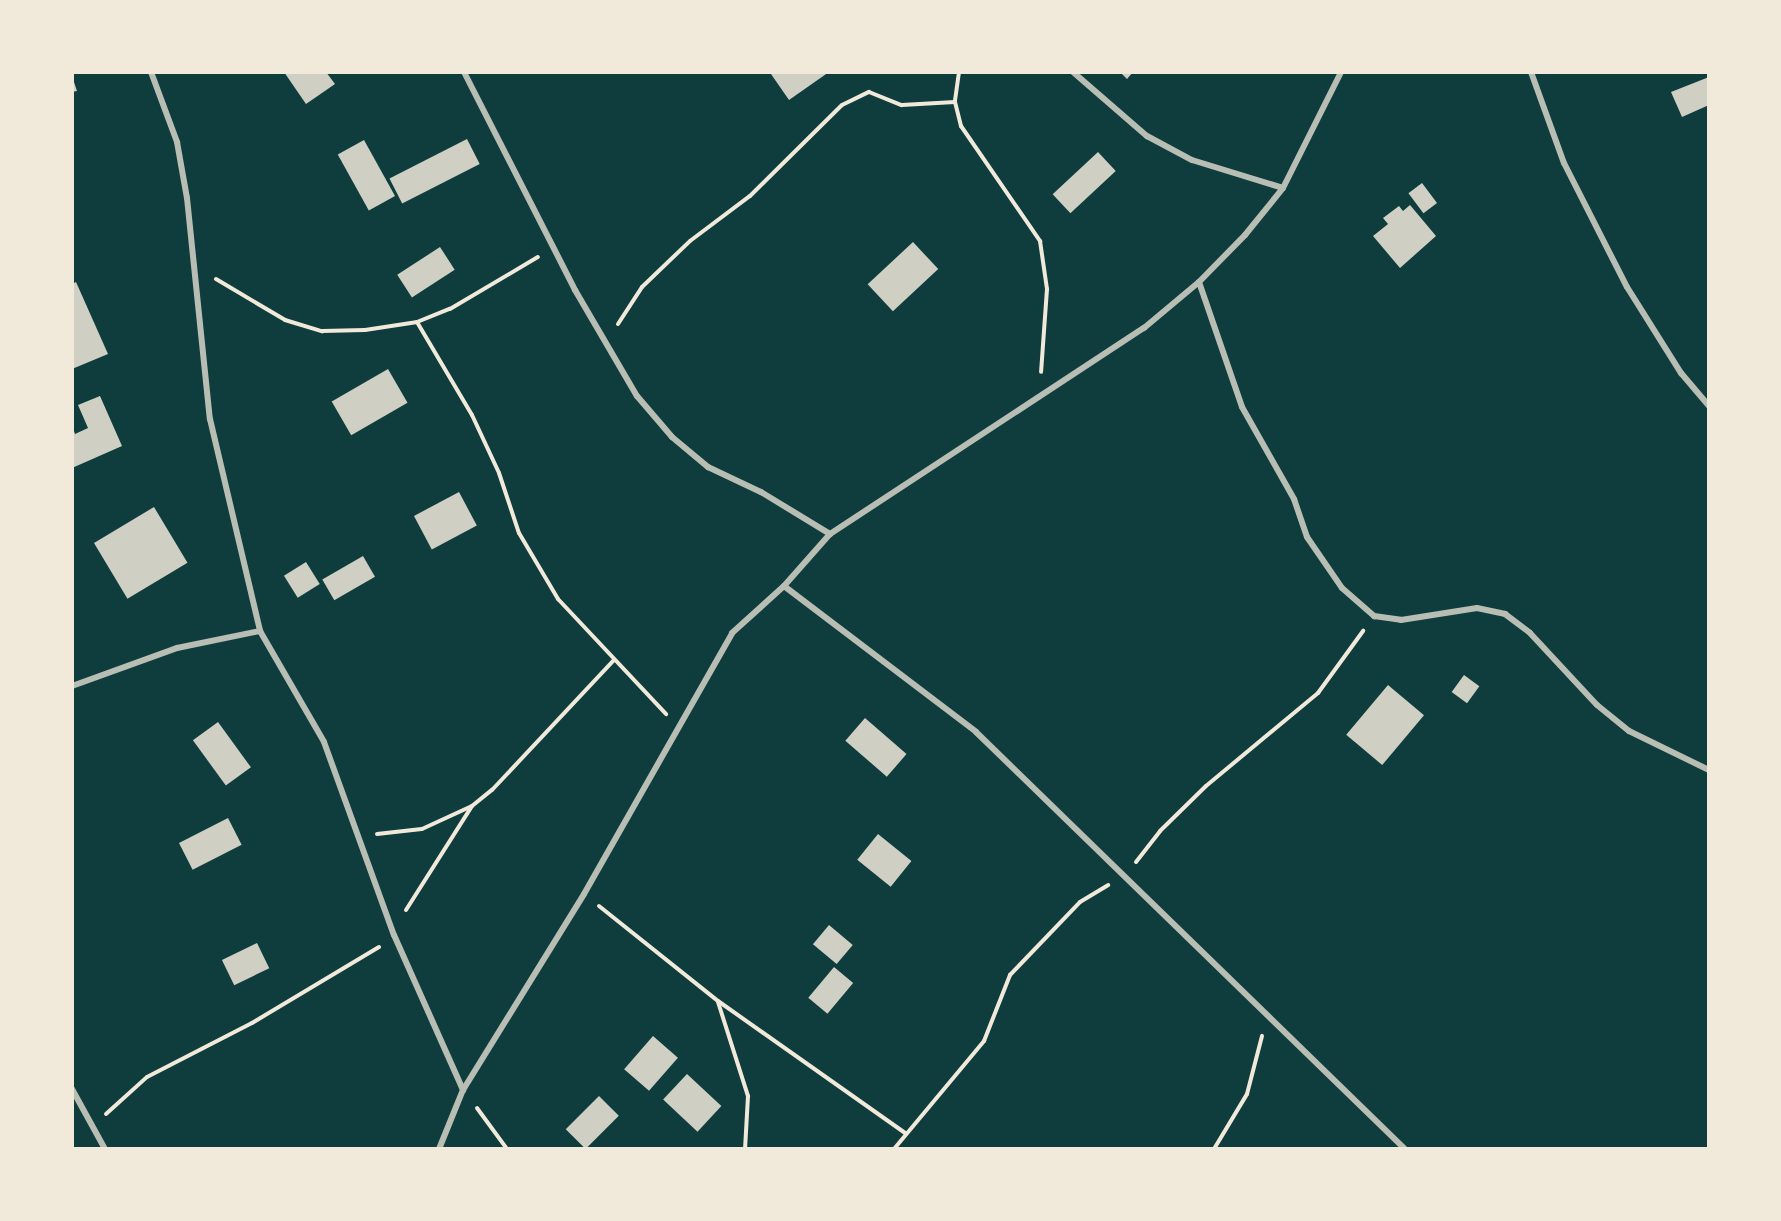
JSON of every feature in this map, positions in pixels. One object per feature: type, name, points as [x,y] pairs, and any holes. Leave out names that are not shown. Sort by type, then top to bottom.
[{"type":"street","points":[[151,72],[177,142],[194,265],[210,419],[260,631],[324,742],[394,935],[463,1090]]},
{"type":"street","points":[[464,72],[554,247],[638,396],[672,437],[708,467],[761,492],[830,534]]},
{"type":"street","points":[[1073,72],[1147,136],[1192,160],[1283,188]]},
{"type":"street","points":[[439,1149],[463,1090],[584,894],[732,633],[784,586],[830,534],[1039,400],[1144,328],[1199,282],[1245,236],[1283,188],[1341,72]]},
{"type":"street","points":[[1531,72],[1564,163],[1627,287],[1681,373],[1709,406]]},
{"type":"street","points":[[1199,282],[1242,407],[1263,450],[1294,499],[1307,537],[1342,588],[1374,616],[1401,620],[1477,608],[1505,614],[1530,633],[1597,705],[1629,731],[1709,770]]},
{"type":"street","points":[[784,586],[976,732],[1126,875],[1405,1149]]},
{"type":"street","points":[[72,686],[177,648],[260,631]]},
{"type":"street","points":[[72,1089],[105,1149]]},
{"type":"path","points":[[959,72],[955,102],[961,126],[987,168],[1019,206],[1040,241],[1047,289],[1039,400]]},
{"type":"path","points":[[610,349],[619,322],[642,287],[690,241],[750,196],[842,105],[869,92],[902,105],[955,102]]},
{"type":"path","points":[[194,265],[254,304],[285,320],[322,331],[417,322],[450,309],[554,247]]},
{"type":"path","points":[[417,322],[488,447],[519,533],[558,598],[613,662],[679,727]]},
{"type":"path","points":[[894,1149],[904,1133],[984,1041],[1010,975],[1030,951],[1080,902],[1126,875],[1160,831],[1206,786],[1318,693],[1374,616]]},
{"type":"path","points":[[358,835],[422,829],[472,806],[492,790],[613,662]]},
{"type":"path","points":[[95,1130],[106,1114],[147,1077],[339,974],[394,935],[416,889],[472,806]]},
{"type":"path","points":[[584,894],[718,1001],[904,1133]]},
{"type":"path","points":[[718,1001],[748,1096],[745,1149]]},
{"type":"path","points":[[1214,1149],[1246,1094],[1268,1015]]},
{"type":"path","points":[[463,1090],[507,1149]]},
{"type":"building","points":[[284,72],[326,72],[335,84],[306,104]]},
{"type":"building","points":[[774,72],[829,72],[789,100],[771,74]]},
{"type":"building","points":[[1120,72],[1133,72],[1127,79]]},
{"type":"building","points":[[72,76],[77,91],[72,92]]},
{"type":"building","points":[[1709,77],[1709,105],[1682,117],[1671,92]]},
{"type":"building","points":[[467,139],[480,164],[402,203],[389,178]]},
{"type":"building","points":[[364,140],[395,196],[369,211],[338,155]]},
{"type":"building","points":[[1098,152],[1116,171],[1070,213],[1053,194]]},
{"type":"building","points":[[1422,183],[1437,203],[1423,213],[1408,193]]},
{"type":"building","points":[[1410,205],[1436,236],[1400,268],[1373,236],[1388,224],[1383,218],[1399,206],[1403,211]]},
{"type":"building","points":[[913,242],[938,269],[893,311],[868,284]]},
{"type":"building","points":[[440,247],[455,270],[412,297],[397,275]]},
{"type":"building","points":[[76,282],[108,354],[72,369],[72,284]]},
{"type":"building","points":[[388,369],[408,403],[351,435],[332,402]]},
{"type":"building","points":[[100,396],[122,446],[72,468],[72,426],[75,434],[88,428],[78,405]]},
{"type":"building","points":[[459,492],[477,526],[432,549],[414,516]]},
{"type":"building","points":[[154,507],[187,563],[127,599],[94,543]]},
{"type":"building","points":[[363,556],[375,577],[334,600],[322,580]]},
{"type":"building","points":[[306,562],[320,584],[298,598],[284,576]]},
{"type":"building","points":[[1464,675],[1479,686],[1467,703],[1452,692]]},
{"type":"building","points":[[1388,685],[1424,715],[1382,765],[1346,735]]},
{"type":"building","points":[[865,718],[907,754],[887,777],[845,741]]},
{"type":"building","points":[[218,722],[251,767],[226,786],[193,740]]},
{"type":"building","points":[[228,818],[242,845],[193,870],[179,843]]},
{"type":"building","points":[[878,834],[911,861],[891,887],[857,860]]},
{"type":"building","points":[[829,925],[853,945],[837,964],[813,944]]},
{"type":"building","points":[[257,943],[269,968],[234,985],[222,960]]},
{"type":"building","points":[[834,967],[853,983],[827,1014],[808,998]]},
{"type":"building","points":[[653,1036],[678,1058],[649,1091],[624,1069]]},
{"type":"building","points":[[687,1074],[721,1106],[698,1132],[663,1100]]},
{"type":"building","points":[[599,1096],[619,1116],[586,1149],[566,1129]]}]
